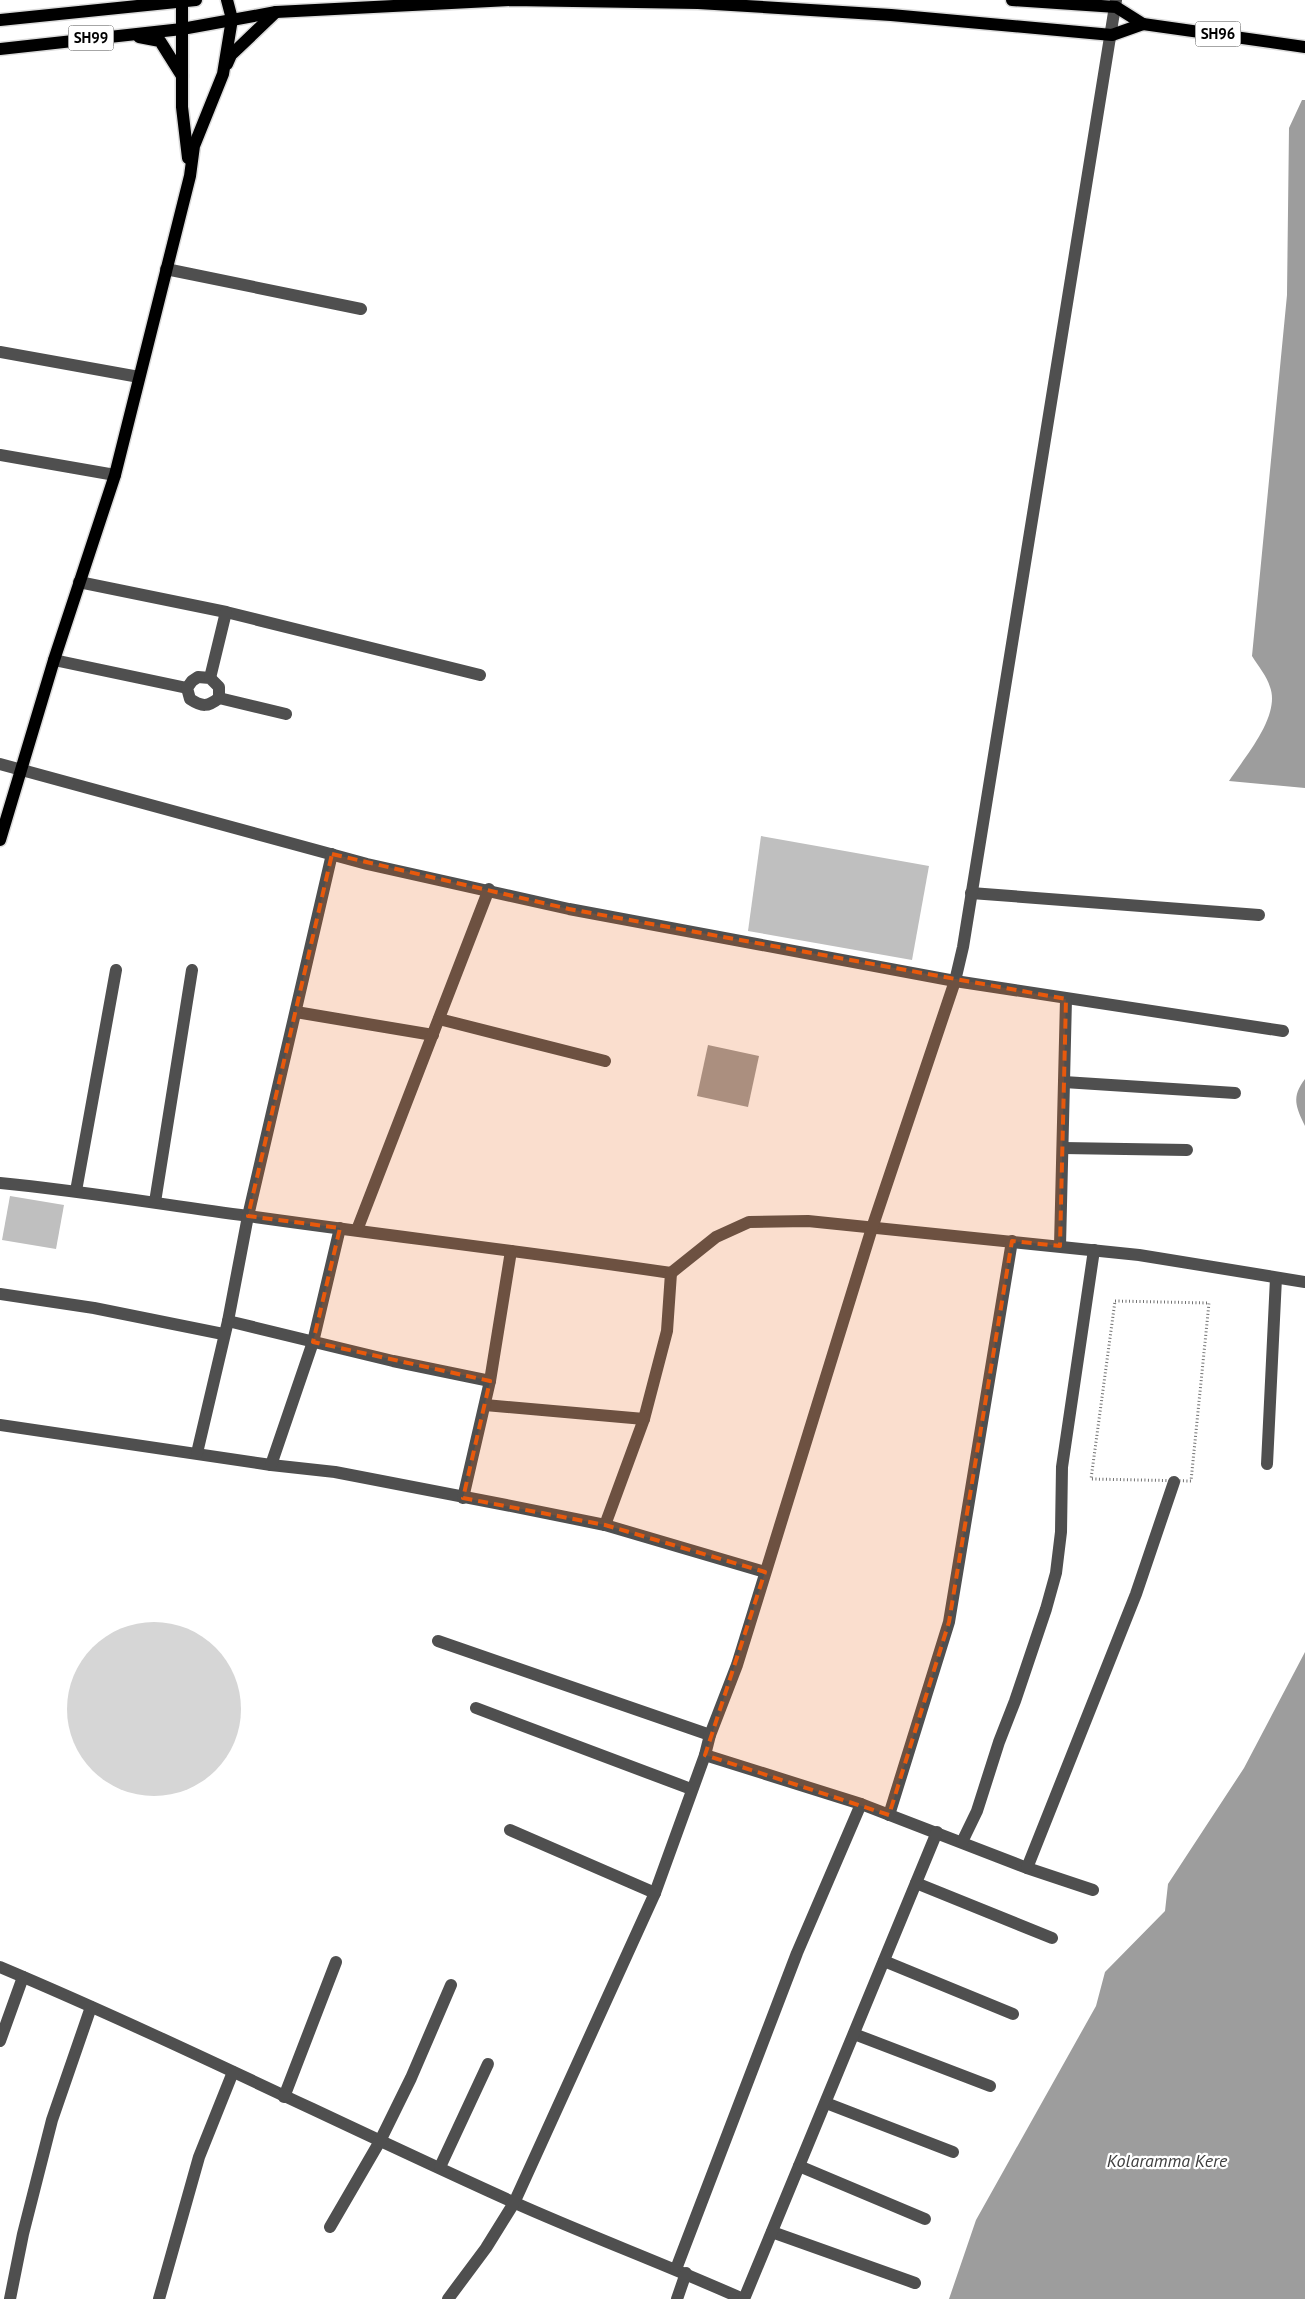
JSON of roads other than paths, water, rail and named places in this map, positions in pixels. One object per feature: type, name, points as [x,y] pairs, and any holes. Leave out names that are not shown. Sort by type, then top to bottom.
[{"type":"main road","points":[[190,176],[182,106],[182,1],[196,0]]},
{"type":"main road","points":[[223,74],[232,19],[227,0]]},
{"type":"main road","name":"SH96","points":[[182,29],[276,12],[511,0],[698,3],[891,15],[1112,35],[1143,24],[1299,46]]},
{"type":"main road","name":"SH96","points":[[1012,0],[1116,3],[1143,24]]},
{"type":"main road","name":"SH99","points":[[0,20],[182,1]]},
{"type":"main road","points":[[0,840],[54,660],[115,475],[190,176],[194,146],[231,55],[276,12]]},
{"type":"main road","name":"SH99","points":[[0,49],[182,29]]},
{"type":"main road","points":[[123,34],[160,41],[182,76]]},
{"type":"street","points":[[448,2299],[486,2248],[514,2203],[655,1893],[691,1789],[705,1755],[710,1735],[737,1665],[872,1228],[955,981],[1116,3]]},
{"type":"street","points":[[166,270],[361,309]]},
{"type":"street","points":[[0,352],[140,376]]},
{"type":"street","points":[[0,455],[115,475]]},
{"type":"street","points":[[79,582],[226,612],[480,674]]},
{"type":"street","points":[[210,678],[226,612]]},
{"type":"street","points":[[54,660],[187,688]]},
{"type":"street","points":[[198,678],[210,678],[219,687],[219,698],[211,705],[199,705],[190,699],[187,688],[192,681],[198,678]]},
{"type":"street","points":[[219,698],[286,714]]},
{"type":"street","points":[[0,764],[366,864],[488,889],[569,909],[955,981],[1283,1031]]},
{"type":"street","points":[[197,1453],[223,1334],[228,1321],[248,1216],[332,854]]},
{"type":"street","points":[[358,1230],[488,889]]},
{"type":"street","points":[[971,893],[1259,915]]},
{"type":"street","points":[[76,1191],[116,970]]},
{"type":"street","points":[[155,1202],[192,970]]},
{"type":"street","points":[[1060,1246],[1066,999]]},
{"type":"street","points":[[296,1012],[433,1035]]},
{"type":"street","points":[[439,1019],[605,1061]]},
{"type":"street","points":[[1064,1082],[1235,1093]]},
{"type":"street","points":[[1063,1148],[1187,1150]]},
{"type":"street","points":[[0,1183],[76,1191],[672,1273]]},
{"type":"street","points":[[606,1525],[644,1419],[667,1331],[672,1273],[716,1237],[749,1222],[808,1220],[1060,1246],[1139,1255],[1305,1282]]},
{"type":"street","points":[[270,1465],[313,1342],[340,1228]]},
{"type":"street","points":[[889,1815],[949,1622],[1012,1241]]},
{"type":"street","points":[[962,1842],[977,1811],[1046,1609],[1056,1573],[1061,1532],[1062,1467],[1094,1250]]},
{"type":"street","points":[[463,1498],[490,1381],[511,1251]]},
{"type":"street","points":[[1267,1464],[1276,1278]]},
{"type":"street","points":[[0,1294],[94,1308],[223,1334]]},
{"type":"street","points":[[228,1321],[490,1381]]},
{"type":"street","points":[[485,1405],[644,1419]]},
{"type":"street","points":[[0,1425],[270,1465],[335,1472],[606,1525],[765,1572]]},
{"type":"street","points":[[1027,1868],[1136,1594],[1174,1482]]},
{"type":"street","points":[[438,1641],[710,1735]]},
{"type":"street","points":[[476,1708],[691,1789]]},
{"type":"street","points":[[705,1755],[861,1804],[938,1832],[1027,1868],[1092,1890]]},
{"type":"street","points":[[677,2299],[681,2271],[797,1953],[861,1804]]},
{"type":"street","points":[[510,1830],[655,1893]]},
{"type":"street","points":[[0,1967],[440,2167],[514,2203],[681,2271],[744,2299],[938,1832]]},
{"type":"street","points":[[916,1883],[1052,1938]]},
{"type":"street","points":[[884,1961],[1013,2014]]},
{"type":"street","points":[[284,2097],[336,1962]]},
{"type":"street","points":[[0,2041],[23,1977]]},
{"type":"street","points":[[330,2228],[380,2141],[411,2078],[451,1985]]},
{"type":"street","points":[[10,2299],[23,2234],[52,2120],[91,2007]]},
{"type":"street","points":[[854,2034],[990,2086]]},
{"type":"street","points":[[440,2167],[488,2064]]},
{"type":"street","points":[[159,2299],[198,2157],[233,2072]]},
{"type":"street","points":[[826,2103],[953,2152]]},
{"type":"street","points":[[799,2166],[925,2219]]},
{"type":"street","points":[[772,2232],[915,2283]]},
{"type":"water","points":[[1302,100],[1305,100],[1305,788],[1229,781],[1266,723],[1272,698],[1267,679],[1252,656],[1287,295],[1289,128]]},
{"type":"water","points":[[708,1045],[759,1056],[748,1107],[697,1096]]},
{"type":"water","points":[[1305,1079],[1305,1126],[1297,1108],[1296,1097]]},
{"type":"water","name":"Kolaramma Kere","points":[[1305,1652],[1305,2299],[949,2299],[976,2220],[1096,2006],[1105,1972],[1165,1911],[1168,1884],[1244,1768]]}]
